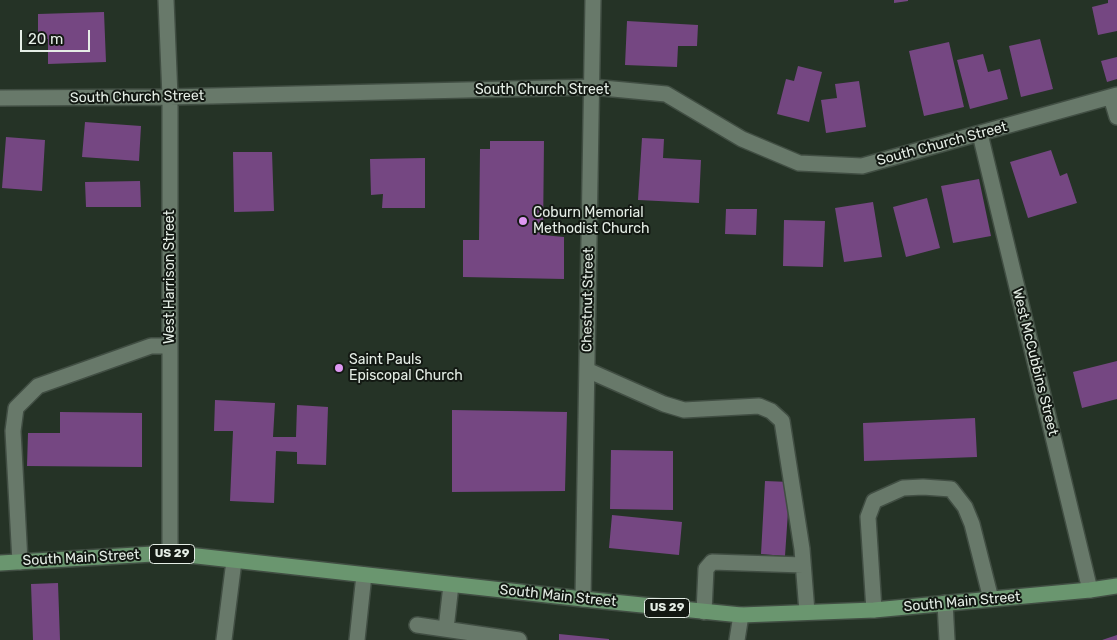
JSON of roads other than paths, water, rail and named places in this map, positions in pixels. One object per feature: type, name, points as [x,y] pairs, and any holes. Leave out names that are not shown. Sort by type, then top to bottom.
[{"type":"main road","name":"South Main Street","points":[[0,563],[170,554],[583,600],[741,615],[874,610],[1117,586]]},
{"type":"street","name":"West Harrison Street","points":[[166,0],[170,97],[170,554]]},
{"type":"street","name":"Chestnut Street","points":[[583,600],[593,0]]},
{"type":"street","name":"South Church Street","points":[[0,98],[170,97],[592,87],[666,94],[742,139],[799,163],[862,166],[1114,96]]},
{"type":"street","points":[[1114,96],[1117,117]]},
{"type":"street","name":"West McCubbins Street","points":[[980,134],[1090,590]]},
{"type":"street","points":[[20,562],[13,431],[16,408],[38,386],[145,348],[170,346]]},
{"type":"street","points":[[587,370],[664,404],[684,410],[759,406],[771,411],[782,421],[803,565],[807,612]]},
{"type":"street","points":[[874,610],[868,517],[874,501],[903,488],[950,489],[964,507],[972,524],[991,599]]},
{"type":"street","points":[[224,640],[234,560]]},
{"type":"street","points":[[704,612],[706,569],[712,562],[803,565]]},
{"type":"street","points":[[356,640],[364,575]]},
{"type":"street","points":[[446,629],[451,584]]},
{"type":"street","points":[[945,603],[947,640]]},
{"type":"street","points":[[737,640],[741,615]]},
{"type":"street","points":[[417,625],[446,629],[474,637],[519,640]]},
{"type":"place","name":"Coburn Memorial Methodist Church","points":[[523,221]]},
{"type":"place","name":"Saint Pauls Episcopal Church","points":[[339,368]]}]
